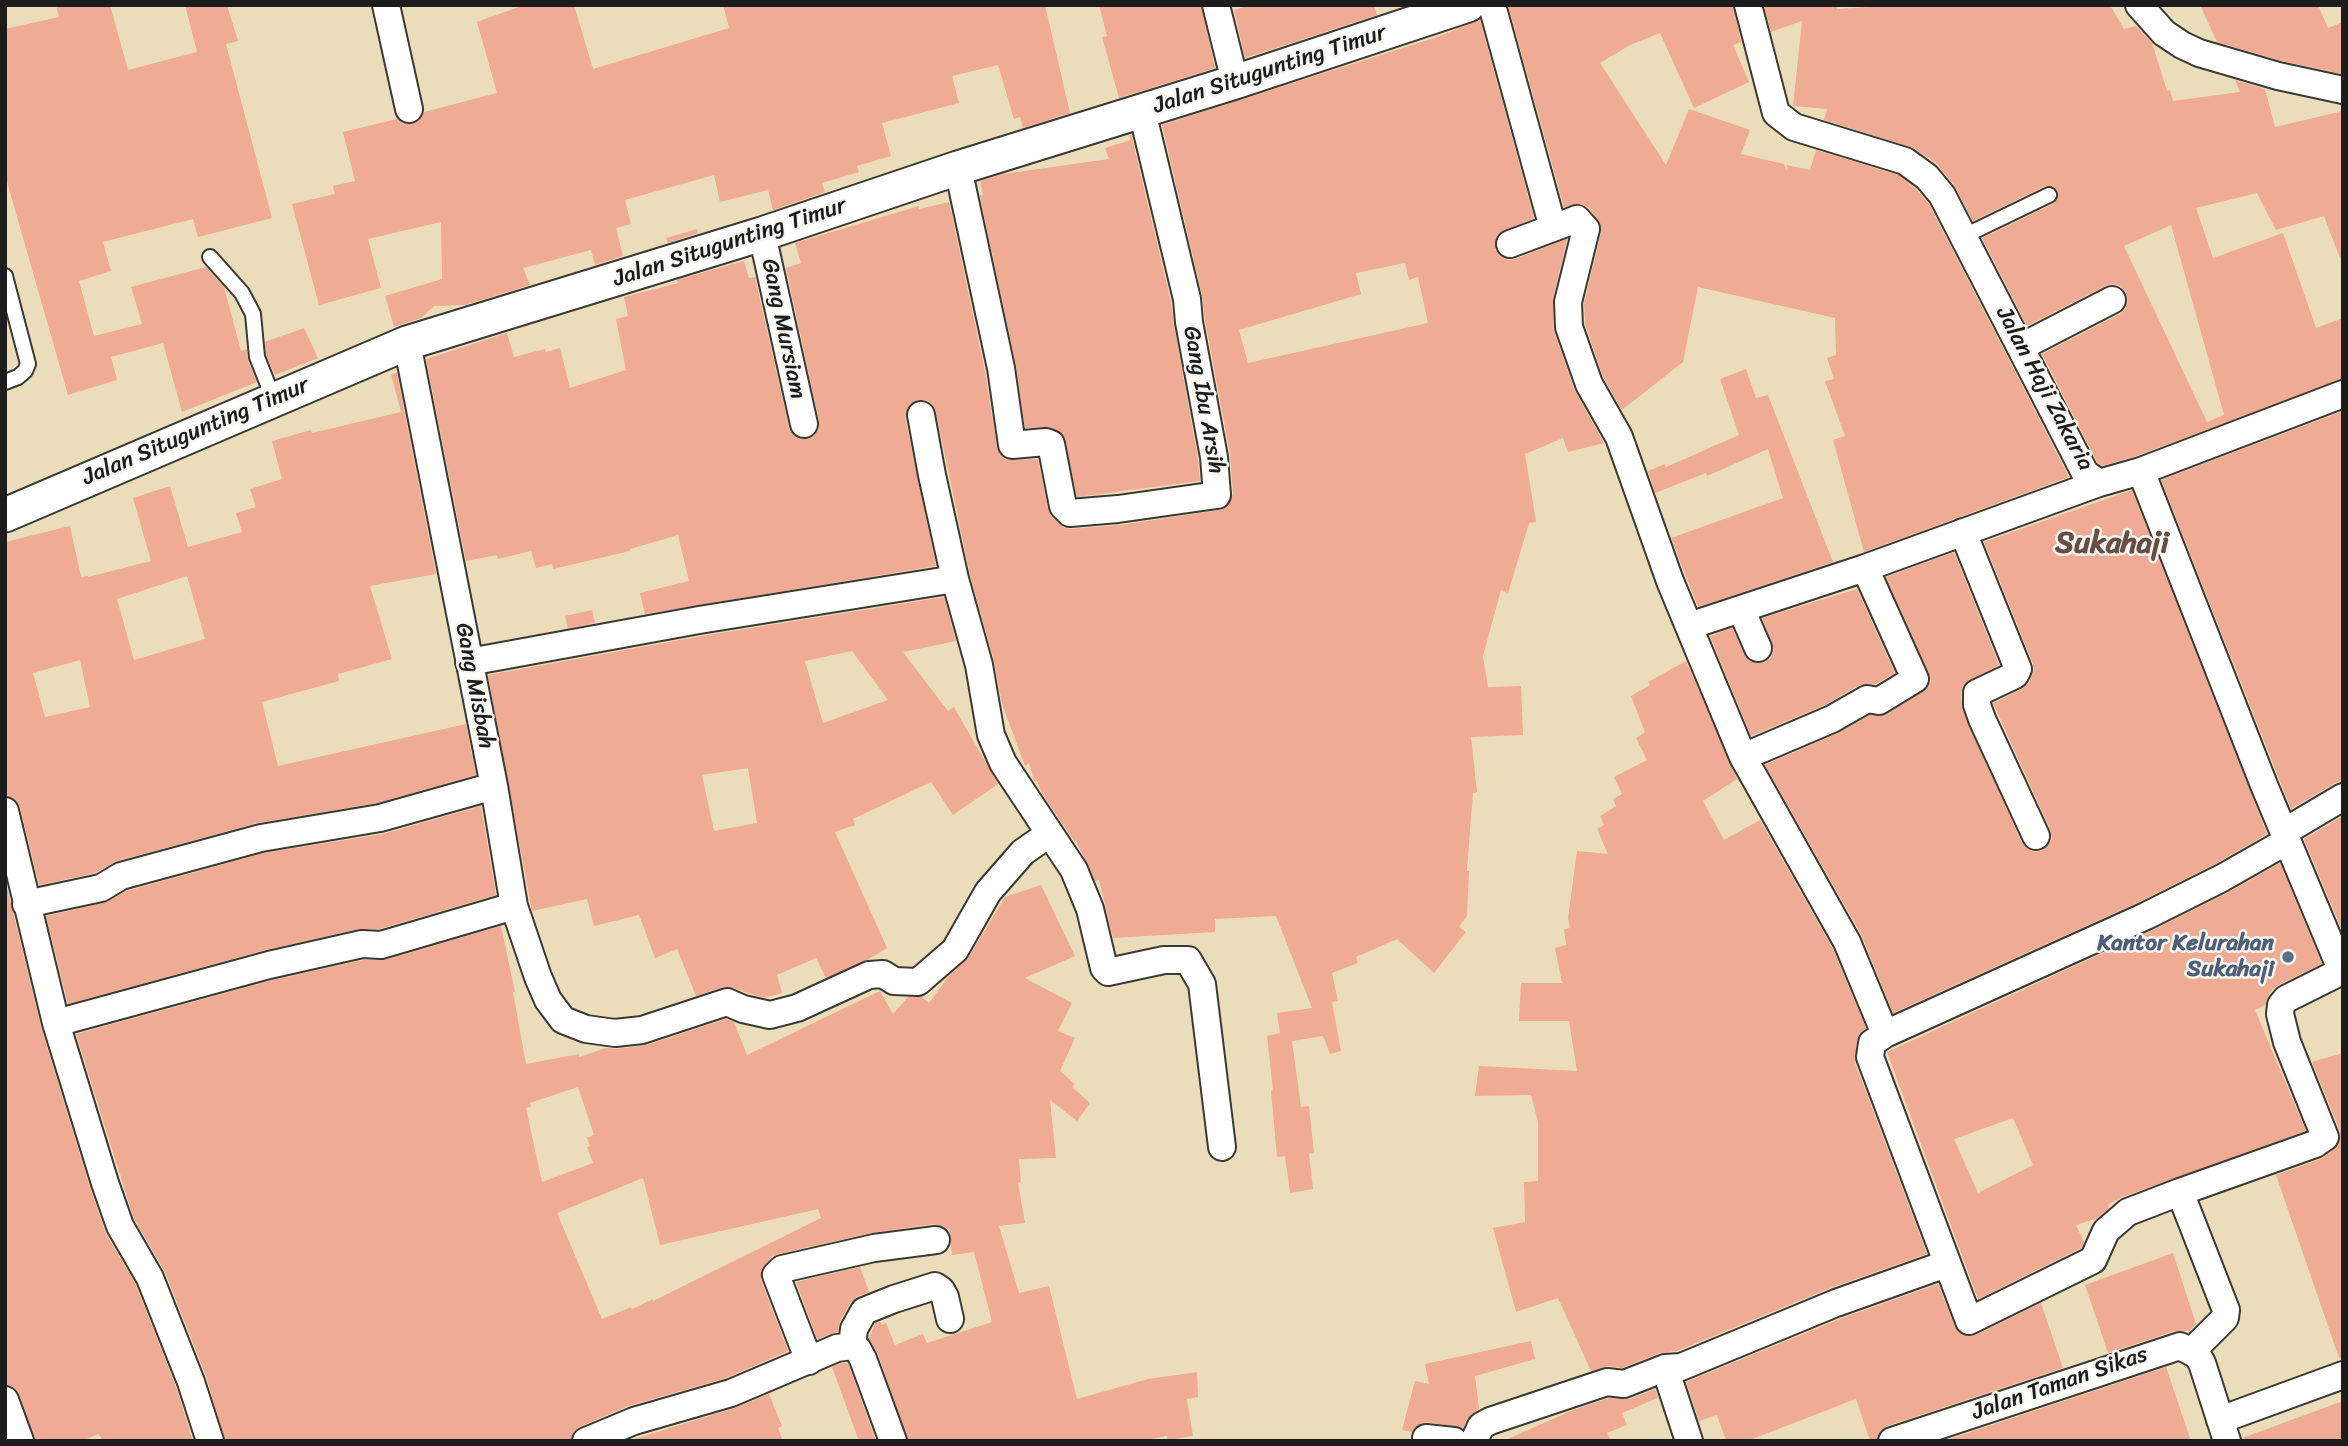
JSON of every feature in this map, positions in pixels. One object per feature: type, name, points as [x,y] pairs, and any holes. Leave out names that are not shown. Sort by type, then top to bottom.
[{"type":"street","points":[[386,5],[409,109]]},
{"type":"street","points":[[1216,5],[1235,82]]},
{"type":"street","name":"Jalan Situgunting Timur","points":[[5,515],[407,344],[762,234],[957,168],[1235,82],[1468,5]]},
{"type":"street","points":[[1492,5],[1553,228]]},
{"type":"street","name":"Jalan Haji Zakaria","points":[[1748,5],[1772,106],[1776,113],[1794,127],[1905,161],[1927,177],[1942,195],[2085,473],[2099,483],[2141,471],[2343,394]]},
{"type":"street","points":[[2139,5],[2164,33],[2182,45],[2278,76],[2343,90]]},
{"type":"street","name":"Gang Ibu Arsih","points":[[957,168],[1001,368],[1012,445],[1046,442],[1051,444],[1063,506],[1070,513],[1217,495],[1214,457],[1187,299],[1142,111]]},
{"type":"street","points":[[1510,244],[1577,219],[1586,229],[1568,302],[1569,327],[1589,384],[1619,437],[1670,581],[1743,757],[1847,942],[1885,1034]]},
{"type":"street","name":"Gang Mursiam","points":[[762,234],[804,424]]},
{"type":"street","points":[[2021,346],[2112,300]]},
{"type":"street","name":"Gang Misbah","points":[[407,344],[494,786],[514,906],[538,977],[548,1000],[563,1020],[586,1029],[615,1033],[642,1030],[727,1002],[756,1013],[779,1013],[797,1008],[869,975],[883,974],[894,981],[918,982],[956,950],[988,892],[1023,852],[1049,834]]},
{"type":"street","points":[[921,415],[954,579],[979,666],[991,735],[1003,763],[1074,870],[1090,909],[1104,968],[1108,972],[1164,960],[1188,960],[1195,968],[1202,984],[1222,1147]]},
{"type":"street","points":[[2141,471],[2286,837],[2340,967],[2338,973],[2286,999],[2281,1004],[2280,1014],[2287,1042],[2325,1137],[2315,1144],[2128,1212],[2106,1231],[2093,1260],[1969,1321],[1870,1057],[1872,1043],[1885,1034],[2146,916],[2222,878],[2286,837],[2343,797]]},
{"type":"street","points":[[1689,626],[1865,568],[2099,483]]},
{"type":"street","points":[[1963,532],[2018,668],[2015,675],[1977,693],[1977,705],[2036,836]]},
{"type":"street","points":[[1743,757],[1832,719],[1867,699],[1879,701],[1915,679],[1865,568]]},
{"type":"street","points":[[470,662],[699,620],[954,579]]},
{"type":"street","points":[[1741,609],[1758,648]]},
{"type":"street","points":[[26,904],[101,888],[121,876],[261,838],[380,818],[494,786]]},
{"type":"street","points":[[5,811],[56,1023],[104,1183],[120,1226],[150,1278],[191,1382],[210,1441]]},
{"type":"street","points":[[56,1023],[269,965],[362,944],[381,945],[514,906]]},
{"type":"street","points":[[2180,1192],[2226,1310],[2225,1318],[2191,1350],[2202,1363],[2223,1430],[2343,1375]]},
{"type":"street","points":[[808,1361],[776,1275],[782,1269],[874,1248],[936,1240]]},
{"type":"street","points":[[1474,1441],[1481,1426],[1490,1421],[1598,1384],[1624,1384],[1665,1368],[1681,1367],[1836,1303],[1946,1264]]},
{"type":"street","points":[[852,1346],[854,1329],[864,1311],[935,1286],[945,1297],[950,1319]]},
{"type":"street","points":[[586,1441],[634,1421],[731,1393],[837,1348],[852,1346],[857,1348],[863,1359],[893,1441]]},
{"type":"street","name":"Jalan Taman Sikas","points":[[1892,1441],[2168,1348],[2180,1346],[2191,1350]]},
{"type":"street","points":[[1665,1368],[1689,1441]]},
{"type":"street","points":[[5,1400],[19,1441]]},
{"type":"street","points":[[1426,1438],[1454,1441]]},
{"type":"lane","points":[[1962,237],[2049,195]]},
{"type":"lane","points":[[210,257],[242,293],[253,314],[257,357],[274,400]]},
{"type":"lane","points":[[5,276],[28,364],[25,371],[5,382]]},
{"type":"building","points":[[56,5],[110,5],[128,70],[197,52],[185,5],[227,5],[238,41],[226,44],[272,218],[198,237],[193,219],[103,242],[111,271],[79,281],[94,336],[142,324],[131,287],[206,267],[224,287],[241,351],[247,349],[248,361],[257,382],[182,412],[163,343],[111,357],[117,380],[68,395],[5,175],[5,29],[59,17]]},
{"type":"building","points":[[524,5],[574,5],[593,69],[729,28],[723,5],[1045,5],[1070,113],[1023,128],[1020,117],[1014,119],[998,65],[952,76],[959,103],[882,123],[891,156],[857,166],[859,172],[822,183],[825,192],[773,210],[768,190],[720,202],[714,175],[625,200],[631,224],[616,228],[623,256],[595,265],[591,250],[523,268],[530,285],[465,305],[434,306],[421,318],[394,327],[385,296],[442,279],[441,222],[368,239],[381,288],[319,305],[292,204],[335,194],[333,186],[355,181],[343,132],[397,119],[404,124],[413,124],[420,120],[424,112],[497,93],[477,22]]},
{"type":"building","points":[[1099,5],[1201,5],[1215,68],[1119,98],[1102,37],[1107,36]]},
{"type":"building","points":[[1251,5],[1374,5],[1377,15],[1245,58],[1234,10]]},
{"type":"building","points":[[1508,5],[1733,5],[1741,42],[1733,45],[1749,82],[1694,108],[1660,33],[1630,45],[1600,63],[1666,165],[1689,109],[1750,130],[1741,154],[1784,164],[1787,170],[1787,165],[1810,170],[1816,150],[1898,175],[1929,204],[2069,477],[1864,552],[1833,440],[1845,436],[1825,381],[1834,379],[1827,358],[1836,355],[1835,318],[1698,287],[1683,362],[1622,410],[1603,377],[1585,324],[1584,304],[1601,225],[1589,208],[1581,204],[1564,207]]},
{"type":"building","points":[[1764,5],[1836,5],[1837,9],[1899,5],[2110,5],[2124,29],[2136,26],[2152,43],[2167,91],[2170,90],[2173,101],[2240,92],[2235,80],[2265,89],[2275,127],[2343,111],[2343,257],[2340,258],[2324,216],[2276,230],[2257,193],[2196,208],[2213,258],[2283,233],[2316,328],[2343,318],[2343,379],[2136,456],[2102,466],[2097,462],[2042,354],[2120,314],[2128,301],[2126,292],[2120,286],[2105,286],[2027,326],[1982,238],[2053,204],[2058,196],[2057,190],[2045,186],[1973,221],[1954,185],[1937,164],[1914,148],[1824,120],[1827,109],[1793,106],[1802,21],[1771,32]],"holes":[[[2171,225],[2224,415],[2207,422],[2124,246]]]},
{"type":"building","points":[[2200,5],[2318,5],[2328,28],[2343,22],[2343,74],[2282,61],[2217,42]]},
{"type":"building","points":[[1480,20],[1534,218],[1498,234],[1495,249],[1501,257],[1508,260],[1567,239],[1553,298],[1553,328],[1574,389],[1604,443],[1568,452],[1563,438],[1525,454],[1536,522],[1529,523],[1508,593],[1501,590],[1483,656],[1488,687],[1521,686],[1523,735],[1471,737],[1477,792],[1473,793],[1470,830],[1467,916],[1459,927],[1466,932],[1434,973],[1397,939],[1356,957],[1358,963],[1332,973],[1338,1001],[1332,1002],[1341,1051],[1330,1054],[1323,1036],[1292,1041],[1301,1107],[1309,1106],[1314,1153],[1309,1154],[1313,1189],[1290,1193],[1285,1156],[1277,1157],[1267,1036],[1280,1033],[1277,1013],[1312,1008],[1276,916],[1215,919],[1215,932],[1113,938],[1099,880],[1095,881],[1076,841],[1043,795],[1037,781],[1034,781],[1029,763],[1025,766],[1002,704],[932,404],[926,400],[918,400],[910,404],[905,417],[936,566],[645,614],[640,593],[689,581],[678,535],[630,551],[553,569],[552,564],[536,568],[531,551],[498,559],[497,555],[466,561],[426,359],[507,333],[514,357],[560,348],[570,388],[626,370],[616,319],[628,316],[624,297],[678,283],[677,280],[680,279],[744,261],[749,278],[755,277],[789,428],[799,439],[808,439],[815,435],[819,421],[786,268],[801,263],[795,243],[919,206],[919,209],[949,202],[985,371],[997,448],[1006,460],[1038,459],[1052,517],[1064,528],[1071,529],[1120,525],[1220,510],[1227,507],[1233,494],[1230,454],[1202,295],[1162,125],[1437,37]],"holes":[[[1405,263],[1409,280],[1418,277],[1428,323],[1248,363],[1239,330],[1361,294],[1356,273]]]},
{"type":"building","points":[[1131,134],[1171,302],[1200,481],[1077,497],[1063,435],[1051,427],[1025,428],[1016,365],[980,196],[983,195],[980,181],[1003,174],[1109,159],[1105,148],[1131,140]]},
{"type":"building","points":[[697,229],[698,233],[668,243],[666,238]]},
{"type":"building","points":[[304,328],[318,358],[275,375],[266,355],[265,342]]},
{"type":"building","points":[[1746,369],[1756,398],[1768,395],[1833,562],[1698,607],[1671,538],[1783,498],[1768,449],[1707,476],[1706,473],[1655,493],[1648,471],[1665,464],[1666,467],[1739,435],[1720,379]]},
{"type":"building","points":[[397,373],[436,574],[370,586],[392,659],[338,674],[339,681],[262,702],[278,766],[466,724],[476,775],[377,803],[257,823],[117,861],[95,873],[39,885],[20,807],[16,800],[5,796],[5,542],[70,526],[81,577],[151,561],[133,498],[170,486],[188,547],[242,532],[236,513],[256,507],[250,489],[282,479],[272,441],[311,430],[312,433],[401,412],[391,374]],"holes":[[[187,576],[205,639],[134,660],[117,599]],[[80,660],[90,707],[45,717],[33,673]]]},
{"type":"building","points":[[2343,411],[2343,781],[2291,809],[2161,480]]},
{"type":"building","points":[[2132,490],[2267,834],[2139,902],[1893,1013],[1861,934],[1765,765],[1838,733],[1870,715],[1887,714],[1928,688],[1931,681],[1929,673],[1886,577],[1954,552],[1999,665],[1964,684],[1961,693],[1962,710],[2022,843],[2034,852],[2043,850],[2052,838],[2050,829],[1993,703],[2029,683],[2034,670],[2033,664],[1984,542]]},
{"type":"building","points":[[1857,589],[1895,673],[1876,684],[1859,685],[1825,705],[1751,736],[1710,636],[1732,628],[1748,660],[1764,663],[1771,657],[1774,649],[1762,618]]},
{"type":"building","points":[[944,597],[956,641],[903,652],[948,711],[954,707],[998,784],[953,815],[931,782],[853,819],[855,825],[835,832],[887,948],[826,978],[816,958],[777,975],[782,993],[764,998],[723,987],[696,996],[677,949],[655,958],[639,915],[594,926],[587,899],[532,911],[488,675],[702,636]],"holes":[[[852,651],[888,700],[823,723],[805,661]],[[748,768],[757,823],[714,831],[702,775]]]},
{"type":"building","points":[[592,610],[595,623],[568,628],[565,616]]},
{"type":"building","points":[[1686,661],[1737,779],[1703,801],[1724,840],[1760,820],[1833,949],[1866,1028],[1857,1040],[1855,1063],[1927,1254],[1830,1288],[1677,1351],[1660,1353],[1622,1368],[1608,1366],[1591,1371],[1558,1298],[1516,1312],[1493,1228],[1525,1222],[1524,1182],[1538,1181],[1538,1122],[1531,1095],[1475,1096],[1479,1066],[1577,1071],[1569,1021],[1519,1021],[1521,983],[1562,983],[1555,948],[1566,945],[1564,929],[1570,928],[1568,918],[1577,851],[1608,854],[1597,829],[1604,825],[1600,816],[1616,806],[1613,799],[1622,794],[1614,777],[1647,760],[1636,738],[1645,732],[1631,696],[1650,685],[1648,682]]},
{"type":"building","points":[[481,806],[496,895],[379,929],[359,929],[265,950],[68,1004],[46,916],[104,903],[127,891],[264,853],[383,834]]},
{"type":"building","points":[[2343,816],[2343,933],[2304,839]]},
{"type":"building","points":[[2280,863],[2322,964],[2278,985],[2270,992],[2265,1005],[2255,1010],[2306,1131],[2122,1197],[2108,1205],[2109,1208],[2098,1218],[2076,1225],[2084,1242],[2081,1248],[1978,1299],[1887,1052],[2153,930]],"holes":[[[2013,1118],[2033,1165],[1978,1193],[1954,1139]]]},
{"type":"building","points":[[5,879],[41,1027],[90,1188],[106,1234],[136,1285],[176,1387],[193,1441],[102,1441],[99,1434],[81,1441],[35,1441],[19,1394],[15,1388],[5,1385]]},
{"type":"building","points":[[1041,885],[1075,956],[1025,978],[1072,1003],[1058,1031],[1075,1038],[1060,1071],[1075,1084],[1072,1087],[1090,1103],[1077,1121],[1050,1100],[1056,1158],[1019,1159],[1021,1182],[1018,1183],[1025,1223],[999,1226],[1019,1293],[1049,1286],[1077,1399],[1148,1379],[1197,1372],[1198,1397],[1187,1399],[1193,1436],[1168,1440],[1167,1436],[1141,1441],[908,1441],[878,1354],[869,1338],[875,1324],[880,1321],[882,1325],[886,1323],[895,1345],[923,1334],[927,1343],[992,1322],[974,1252],[952,1255],[949,1229],[934,1224],[871,1233],[771,1257],[761,1271],[761,1280],[788,1351],[726,1378],[628,1406],[579,1427],[573,1432],[571,1441],[225,1441],[206,1376],[165,1272],[134,1219],[76,1034],[273,980],[363,960],[385,960],[501,926],[526,1064],[579,1054],[579,1057],[606,1048],[647,1045],[726,1019],[734,1022],[747,1055],[880,991],[893,1014],[908,997],[921,996],[929,1003],[948,977],[968,958],[1005,897]],"holes":[[[578,1087],[594,1135],[587,1138],[590,1146],[587,1147],[593,1163],[542,1182],[526,1108],[531,1107],[530,1103]],[[643,1178],[660,1245],[818,1209],[821,1218],[653,1301],[602,1319],[557,1213]]]},
{"type":"building","points":[[2343,1053],[2343,1357],[2339,1358],[2276,1175],[2321,1159],[2339,1144],[2340,1131],[2312,1062]]},
{"type":"building","points":[[2173,1253],[2196,1324],[2189,1331],[2175,1331],[2108,1353],[2085,1285]]},
{"type":"building","points":[[860,1267],[869,1292],[850,1303],[840,1321],[838,1332],[817,1339],[796,1282]]},
{"type":"building","points":[[1938,1284],[1955,1327],[1960,1334],[1967,1336],[1976,1335],[2041,1303],[2063,1368],[1887,1426],[1880,1431],[1877,1441],[1870,1441],[1856,1399],[1747,1441],[1726,1441],[1717,1415],[1699,1421],[1686,1382],[1842,1318]]},
{"type":"building","points":[[1531,1341],[1535,1359],[1475,1376],[1479,1409],[1467,1419],[1463,1428],[1427,1422],[1419,1424],[1412,1432],[1402,1430],[1415,1381],[1429,1384],[1425,1364]]},
{"type":"building","points":[[847,1363],[849,1366],[876,1441],[859,1441],[832,1367]]},
{"type":"building","points":[[2166,1367],[2191,1441],[1943,1441],[2073,1398]]},
{"type":"building","points":[[1655,1389],[1658,1398],[1622,1413],[1627,1425],[1607,1433],[1611,1441],[1503,1441],[1573,1410],[1609,1398],[1630,1399]]},
{"type":"building","points":[[769,1394],[782,1426],[778,1428],[783,1441],[628,1441],[735,1408]]},
{"type":"building","points":[[2343,1401],[2343,1441],[2242,1441],[2242,1438]]},
{"type":"place","name":"Kantor Kelurahan Sukahaji","points":[[2288,957]]},
{"type":"district","name":"Sukahaji","points":[[2112,544]]}]
